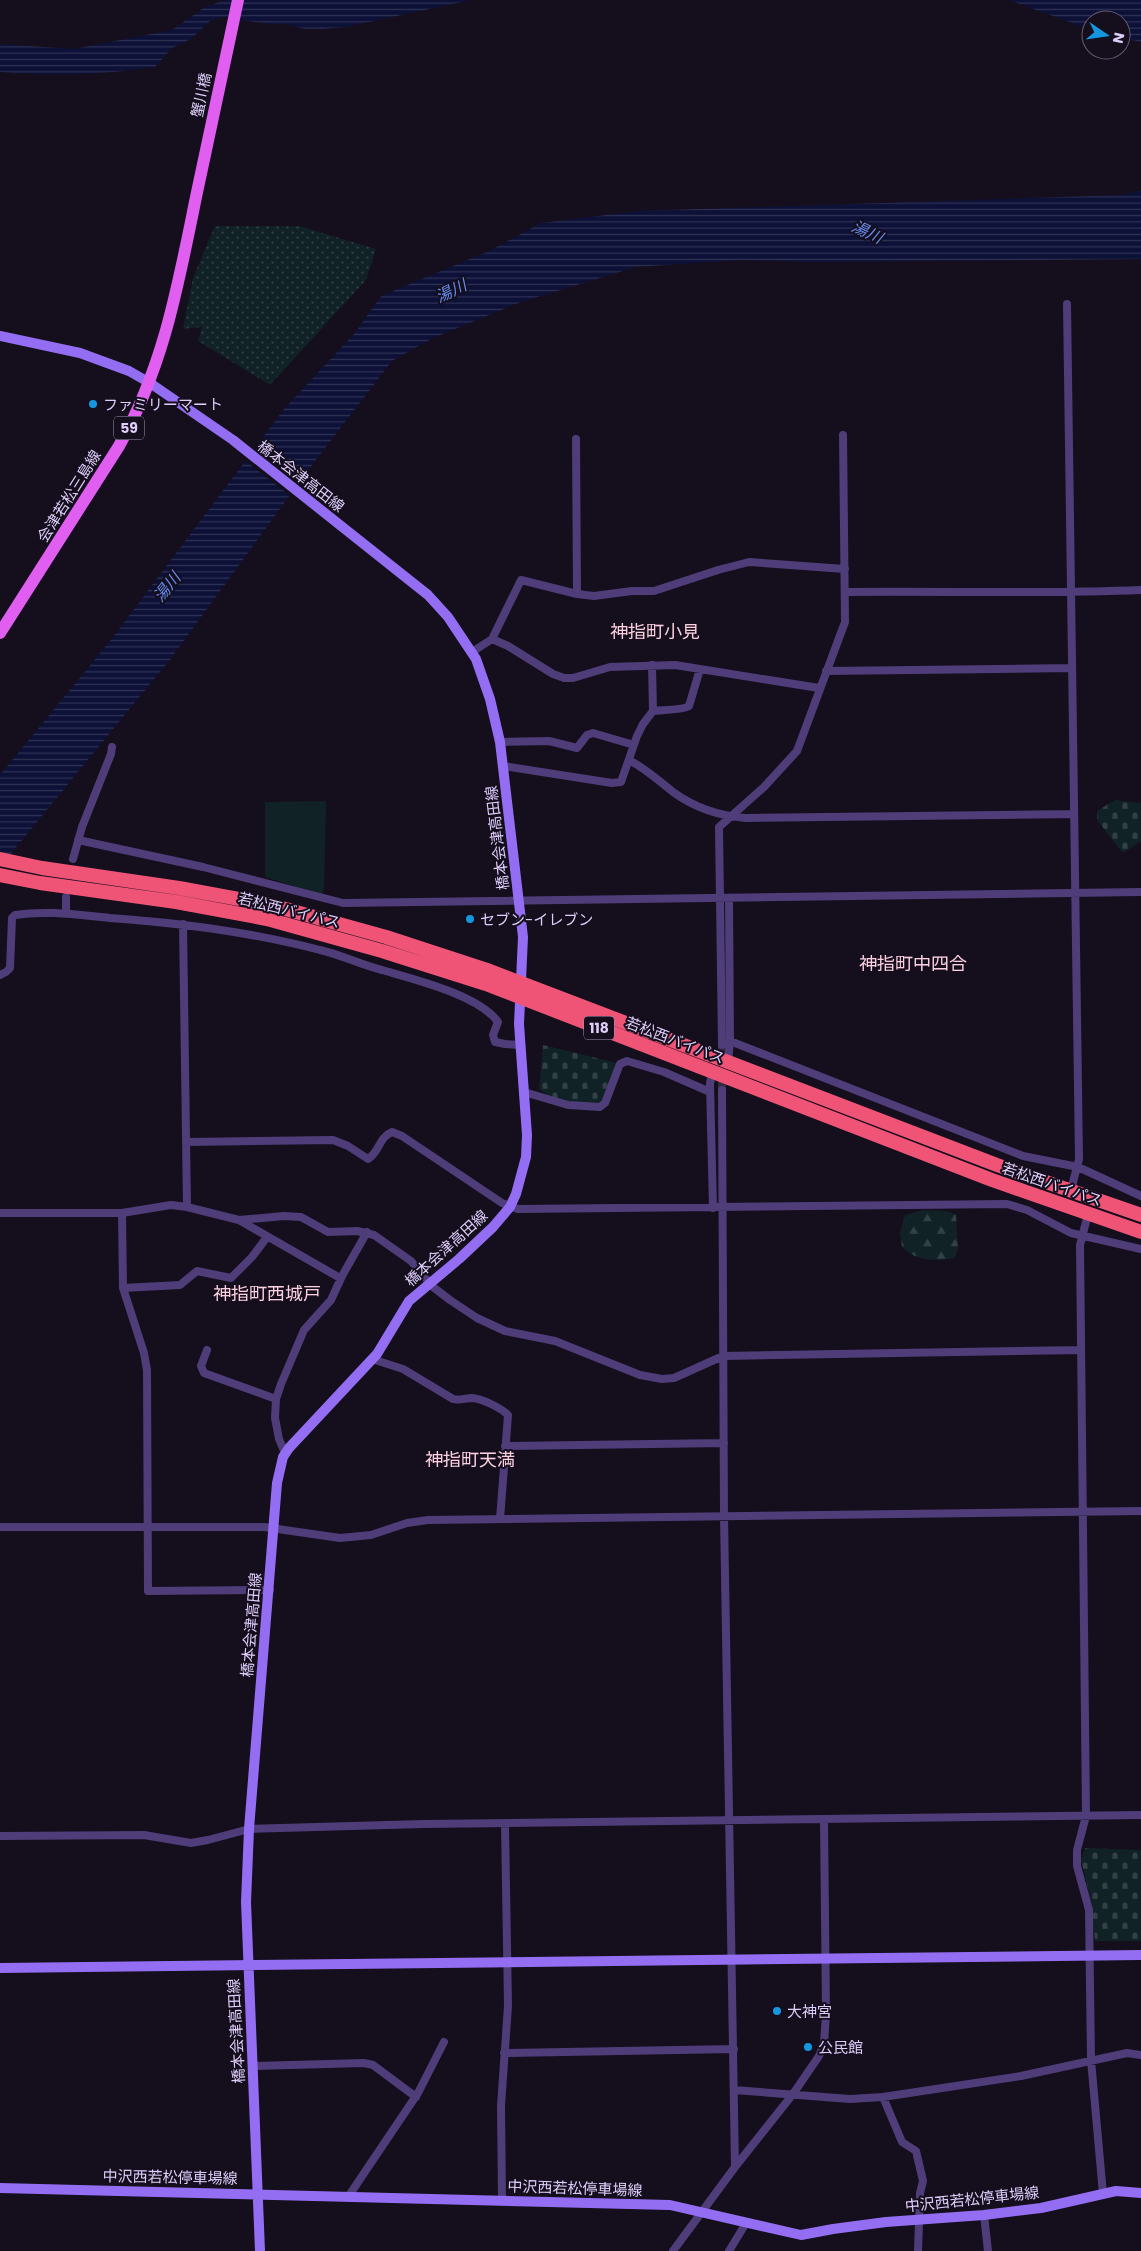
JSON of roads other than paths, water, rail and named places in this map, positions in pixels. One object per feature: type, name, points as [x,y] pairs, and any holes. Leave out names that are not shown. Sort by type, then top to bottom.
[{"type":"highway","name":"若松西バイパス","points":[[0,859],[42,868],[179,888],[270,905],[460,960],[521,990],[712,1072],[992,1180],[1141,1232]]},
{"type":"highway","name":"若松西バイパス","points":[[0,875],[40,883],[176,902],[268,919],[521,990],[728,1062],[997,1165],[1141,1214]]},
{"type":"main road","name":"蟹川橋","points":[[196,196],[238,0]]},
{"type":"main road","name":"会津若松三島線","points":[[0,633],[119,446],[150,383],[168,328],[196,196]]},
{"type":"main road","name":"橋本会津高田線","points":[[0,336],[80,353],[129,371],[150,383],[233,440],[311,504],[428,595],[448,616],[472,652],[485,683],[500,742],[523,937],[521,1045],[527,1135],[526,1157],[518,1188],[510,1207],[478,1243],[429,1283],[403,1309],[372,1359],[285,1453],[278,1483],[249,1829],[246,1902],[247,1965],[260,2251]]},
{"type":"main road","points":[[0,1968],[1141,1955]]},
{"type":"main road","name":"中沢西若松停車場線","points":[[0,2188],[670,2205],[702,2211],[801,2236],[858,2225],[984,2215],[1041,2208],[1116,2190],[1141,2193]]},
{"type":"street","points":[[1067,304],[1078,1167],[1071,1190]]},
{"type":"street","points":[[722,1045],[718,899],[719,827],[729,816],[746,804],[797,751],[845,622],[843,435]]},
{"type":"street","points":[[576,439],[577,594]]},
{"type":"street","points":[[472,652],[492,639],[522,580],[577,594],[594,596],[632,590],[654,591],[749,562],[845,569]]},
{"type":"street","points":[[846,592],[1070,592],[1141,590]]},
{"type":"street","points":[[492,639],[564,678],[573,678],[610,667],[675,665],[819,688]]},
{"type":"street","points":[[503,766],[616,784],[620,782],[624,777],[643,724],[653,711],[652,665]]},
{"type":"street","points":[[826,671],[1072,668]]},
{"type":"street","points":[[653,711],[670,708],[682,709],[689,706],[700,669]]},
{"type":"street","points":[[500,742],[549,741],[577,748],[587,735],[593,733],[634,745]]},
{"type":"street","points":[[73,859],[78,840],[112,747]]},
{"type":"street","points":[[629,760],[647,769],[673,792],[687,800],[704,809],[729,816],[746,818],[1074,814]]},
{"type":"street","points":[[78,840],[203,867],[339,902],[520,902],[1141,892]]},
{"type":"street","points":[[66,897],[66,914]]},
{"type":"street","points":[[728,1062],[730,1041],[729,898]]},
{"type":"street","points":[[0,975],[10,968],[12,918],[15,915],[66,914],[184,924],[279,940],[348,957],[380,970],[405,976],[478,1004],[486,1009],[498,1022],[493,1035],[495,1042],[521,1045]]},
{"type":"street","points":[[184,924],[187,1207]]},
{"type":"street","points":[[730,1041],[1023,1156],[1078,1167],[1141,1196]]},
{"type":"street","points":[[524,1092],[568,1106],[600,1107],[605,1103],[620,1064],[626,1061],[664,1072],[710,1092]]},
{"type":"street","points":[[712,1072],[710,1092],[713,1208]]},
{"type":"street","points":[[722,1090],[724,1516],[735,2167]]},
{"type":"street","points":[[186,1142],[333,1140],[348,1146],[368,1159],[376,1153],[386,1134],[392,1132],[402,1136],[510,1207],[518,1209],[1007,1204],[1027,1210],[1080,1236],[1141,1250]]},
{"type":"street","points":[[0,1213],[122,1213],[170,1205],[187,1207],[238,1220],[340,1278]]},
{"type":"street","points":[[122,1213],[123,1288],[144,1353],[147,1370],[146,1527],[148,1592],[270,1590]]},
{"type":"street","points":[[1088,1214],[1080,1236],[1086,1816],[1077,1850],[1077,1866],[1089,1910],[1091,2060],[1102,2194]]},
{"type":"street","points":[[238,1220],[291,1216],[308,1220],[328,1232],[367,1232],[397,1250],[410,1261],[429,1283],[477,1318],[505,1332],[555,1341],[640,1375],[669,1379],[723,1356],[1081,1350]]},
{"type":"street","points":[[285,1453],[279,1439],[275,1418],[276,1398],[304,1330],[323,1311],[367,1232]]},
{"type":"street","points":[[123,1288],[180,1286],[197,1271],[231,1278],[252,1257],[267,1237]]},
{"type":"street","points":[[207,1350],[201,1366],[204,1373],[276,1398]]},
{"type":"street","points":[[372,1359],[403,1369],[458,1401],[470,1398],[476,1399],[504,1411],[508,1416],[500,1519]]},
{"type":"street","points":[[505,1446],[724,1443]]},
{"type":"street","points":[[0,1527],[264,1527],[340,1538],[371,1535],[407,1523],[428,1520],[1141,1511]]},
{"type":"street","points":[[0,1836],[144,1835],[190,1843],[249,1829],[1141,1815]]},
{"type":"street","points":[[674,2251],[735,2167],[793,2094],[819,2056],[824,2044],[826,2014],[824,1820]]},
{"type":"street","points":[[502,2200],[501,2106],[508,2006],[505,1825]]},
{"type":"street","points":[[348,2197],[416,2097],[444,2042]]},
{"type":"street","points":[[504,2053],[734,2049]]},
{"type":"street","points":[[734,2090],[850,2099],[883,2097],[1021,2076],[1127,2054],[1141,2055]]},
{"type":"street","points":[[253,2066],[364,2063],[374,2065],[416,2097]]},
{"type":"street","points":[[883,2097],[902,2142],[916,2152],[923,2181],[920,2193],[918,2251]]},
{"type":"street","points":[[984,2215],[988,2251]]},
{"type":"street","points":[[729,2251],[746,2223]]},
{"type":"water","points":[[225,0],[471,0],[346,27],[323,29],[305,29],[285,24],[268,24],[222,17],[210,21],[191,39],[172,48],[155,67],[78,74],[0,72],[0,44],[74,49],[172,30],[205,7]]},
{"type":"water","points":[[1009,0],[1141,0],[1141,42],[1131,40],[1131,10],[1081,10],[1081,26]]},
{"type":"water","name":"湯川","points":[[1141,191],[1141,259],[813,262],[741,260],[636,267],[521,302],[433,338],[392,361],[312,465],[169,661],[0,867],[0,775],[114,636],[284,409],[354,334],[381,296],[489,251],[541,223],[639,211],[1120,195]]},
{"type":"tunnel","points":[[722,1045],[722,1090]]},
{"type":"place","name":"ファミリーマート","points":[[93,404]]},
{"type":"place","name":"セブン-イレブン","points":[[470,919]]},
{"type":"place","name":"大神宮","points":[[777,2011]]},
{"type":"place","name":"公民館","points":[[808,2047]]},
{"type":"district","name":"神指町小見","points":[[655,631]]},
{"type":"district","name":"神指町中四合","points":[[913,963]]},
{"type":"district","name":"神指町西城戸","points":[[267,1293]]},
{"type":"district","name":"神指町天満","points":[[470,1459]]}]
